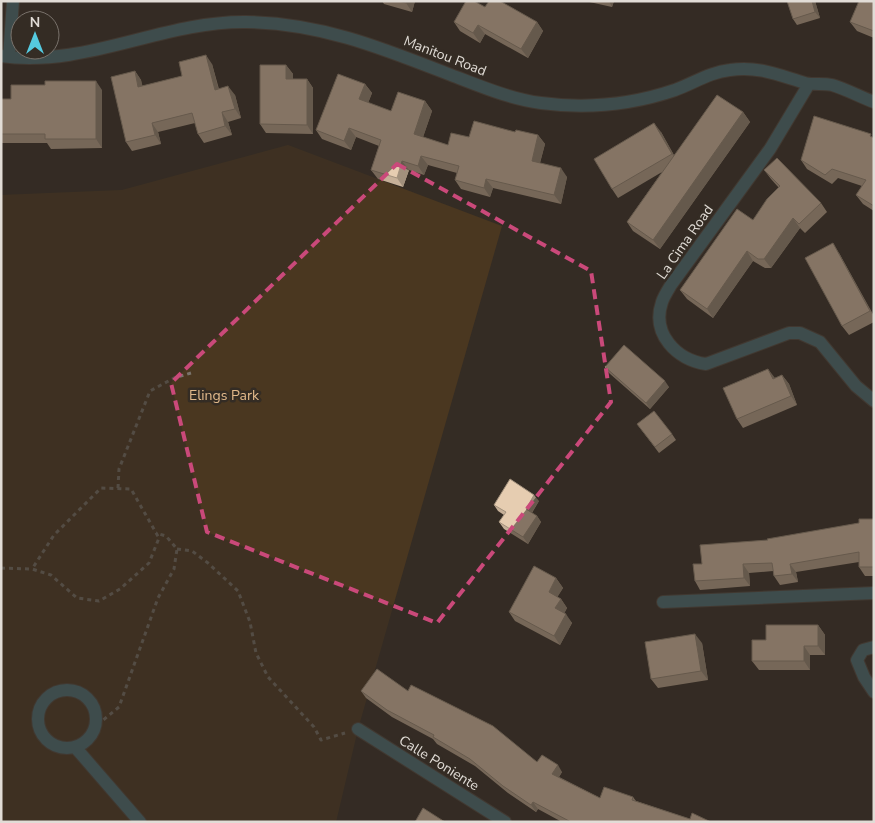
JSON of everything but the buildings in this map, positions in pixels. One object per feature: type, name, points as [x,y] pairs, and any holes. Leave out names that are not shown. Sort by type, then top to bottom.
[{"type":"street","points":[[5,57],[13,1]]},
{"type":"street","name":"Manitou Road","points":[[5,57],[61,57],[86,53],[172,30],[208,24],[280,23],[316,28],[351,37],[503,94],[540,103],[604,106],[641,100],[677,89],[707,76],[729,70],[753,68],[776,72],[809,84],[831,85],[874,102]]},
{"type":"street","name":"La Cima Road","points":[[809,84],[770,149],[671,284],[662,302],[660,322],[666,340],[679,354],[696,362],[706,364],[788,333],[800,333],[810,336],[820,342],[856,386],[874,401]]},
{"type":"street","points":[[663,602],[874,593]]},
{"type":"street","points":[[874,647],[863,650],[857,660],[864,677],[874,692]]},
{"type":"street","points":[[65,689],[84,695],[94,710],[96,721],[90,736],[74,747],[55,745],[41,732],[38,713],[48,697],[65,689]]},
{"type":"street","name":"Calle Poniente","points":[[358,729],[505,822]]},
{"type":"street","points":[[74,747],[140,822]]},
{"type":"path","points":[[118,488],[119,469],[150,391],[174,378],[191,373]]},
{"type":"path","points":[[1,568],[32,568],[51,575],[77,598],[99,601],[120,589],[149,563],[159,538],[131,489],[100,488],[54,535],[32,568]]},
{"type":"path","points":[[96,721],[102,721],[119,707],[158,598],[174,570],[176,549],[166,536],[156,532]]},
{"type":"path","points":[[176,549],[192,551],[208,562],[238,591],[250,622],[256,653],[268,677],[314,727],[321,740],[358,729]]},
{"type":"highlighted area","points":[[397,164],[591,271],[611,402],[437,623],[207,532],[171,383]]},
{"type":"green space","name":"Elings Park","points":[[288,145],[502,226],[358,729],[336,822],[1,822],[1,195],[122,190]]}]
